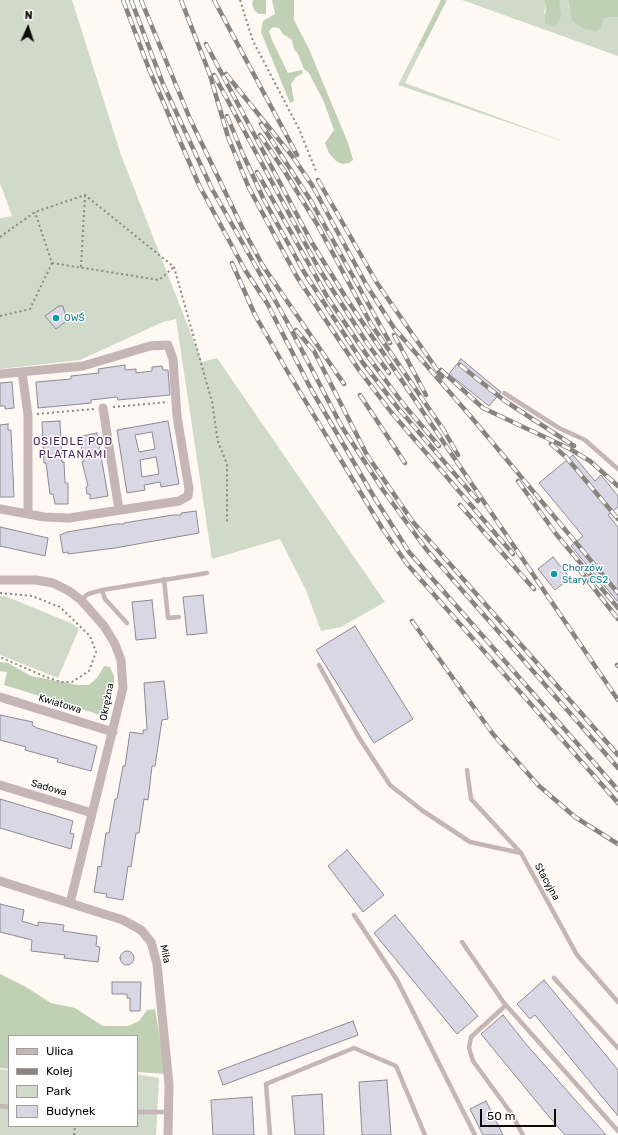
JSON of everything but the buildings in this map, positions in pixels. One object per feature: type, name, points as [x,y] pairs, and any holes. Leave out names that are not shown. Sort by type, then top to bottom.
[{"type":"street","points":[[0,374],[82,366],[150,346],[168,345],[174,366],[177,416],[189,489],[188,496],[179,501],[69,518],[58,519],[0,509]]},
{"type":"street","points":[[22,372],[28,415],[28,514]]},
{"type":"street","points":[[103,408],[119,510]]},
{"type":"street","name":"Okrężna","points":[[0,580],[45,581],[65,588],[81,600],[108,632],[115,644],[121,660],[123,688],[70,903]]},
{"type":"street","name":"Kwiatowa","points":[[0,697],[113,732]]},
{"type":"street","name":"Sadowa","points":[[0,785],[92,812]]},
{"type":"street","name":"Miła","points":[[0,881],[134,925],[147,935],[151,942],[157,964],[169,1085],[170,1112],[168,1135]]},
{"type":"lane","points":[[504,392],[559,428],[585,440],[618,469]]},
{"type":"lane","points":[[81,600],[88,594],[102,590],[207,573]]},
{"type":"lane","points":[[164,579],[168,618],[179,617]]},
{"type":"lane","points":[[102,590],[105,599],[127,623]]},
{"type":"lane","points":[[319,665],[358,736],[390,784],[423,811],[470,842],[521,853]]},
{"type":"lane","name":"Stacyjna","points":[[467,770],[471,800],[521,853],[577,955],[618,1002]]},
{"type":"lane","points":[[354,915],[397,980],[475,1135]]},
{"type":"lane","points":[[462,942],[506,1005],[618,1131]]},
{"type":"lane","points":[[554,978],[618,1048]]},
{"type":"lane","points":[[506,1005],[472,1037],[469,1048],[473,1061],[511,1113],[523,1135]]},
{"type":"lane","points":[[270,1135],[266,1084],[354,1048],[396,1066],[425,1135]]},
{"type":"lane","points":[[138,1112],[170,1112]]},
{"type":"path","points":[[240,0],[253,41],[299,129],[316,171]]},
{"type":"path","points":[[0,237],[35,212],[86,194]]},
{"type":"path","points":[[86,194],[174,267],[212,402],[218,442],[227,464],[227,523]]},
{"type":"path","points":[[81,268],[86,194]]},
{"type":"path","points":[[0,316],[30,309],[52,262],[35,212]]},
{"type":"path","points":[[52,262],[159,280],[174,267]]},
{"type":"path","points":[[0,594],[32,596],[60,607],[90,636],[96,652],[89,671],[72,682],[61,682],[46,677],[0,657]]},
{"type":"green space","points":[[0,0],[72,0],[121,155],[202,362],[217,358],[385,602],[341,627],[321,631],[306,590],[280,539],[212,559],[176,319],[163,322],[80,360],[0,369],[0,218],[12,216],[0,183]]},
{"type":"green space","points":[[253,0],[266,0],[266,14],[259,14],[254,10],[252,4]]},
{"type":"green space","points":[[272,0],[294,0],[294,20],[309,49],[348,143],[353,160],[349,163],[342,164],[336,161],[329,153],[325,143],[334,130],[323,100],[309,73],[304,69],[298,54],[294,49],[292,40],[283,34],[279,28],[273,27],[269,31],[288,73],[302,70],[303,73],[296,77],[291,84],[294,101],[290,103],[261,32],[263,21],[275,14]]},
{"type":"green space","points":[[441,0],[447,0],[422,49],[418,46]]},
{"type":"green space","points":[[462,0],[544,0],[546,4],[544,14],[561,0],[568,0],[569,8],[601,27],[604,18],[618,17],[618,56]]},
{"type":"green space","points":[[544,0],[561,0],[559,3],[561,16],[558,23],[551,26],[545,23],[546,4]]},
{"type":"green space","points":[[568,0],[618,0],[618,17],[604,18],[601,27],[597,31],[584,29],[572,20]]},
{"type":"green space","points":[[418,46],[422,49],[405,83],[568,143],[398,85]]},
{"type":"green space","points":[[0,596],[5,596],[73,624],[79,629],[58,678],[0,655]]},
{"type":"green space","points":[[0,662],[8,663],[31,676],[78,685],[89,685],[97,678],[104,666],[110,667],[114,676],[114,685],[107,717],[4,685],[7,672],[0,671]]},
{"type":"green space","points":[[0,974],[26,987],[51,1003],[75,1008],[103,1026],[128,1026],[139,1021],[147,1010],[155,1009],[166,1074],[138,1072],[138,1035],[8,1035],[8,1069],[0,1068]]},
{"type":"green space","points":[[0,1069],[8,1070],[8,1127],[138,1127],[138,1074],[159,1078],[156,1135],[0,1135]]},
{"type":"railway","points":[[123,0],[149,69],[199,185],[245,270],[267,303],[311,389],[374,497],[409,552],[618,790]]},
{"type":"railway","points":[[131,0],[163,84],[212,189],[285,318],[342,427],[383,490],[426,549],[618,768]]},
{"type":"railway","points":[[141,0],[190,119],[243,229],[263,266],[344,384]]},
{"type":"railway","points":[[181,0],[210,75],[228,137],[249,188],[297,277],[359,370],[391,412],[513,554]]},
{"type":"railway","points":[[214,0],[297,155]]},
{"type":"railway","points":[[206,44],[312,243],[348,301],[618,700]]},
{"type":"railway","points":[[226,74],[292,156],[312,185],[367,286],[394,328],[472,418],[618,593]]},
{"type":"railway","points":[[214,75],[319,269],[367,343],[389,373]]},
{"type":"railway","points":[[227,116],[263,198],[304,272],[363,363],[398,408],[478,501]]},
{"type":"railway","points":[[261,124],[311,201],[390,343]]},
{"type":"railway","points":[[260,135],[317,224],[371,324],[445,432]]},
{"type":"railway","points":[[257,172],[328,298],[366,354],[404,405],[439,446]]},
{"type":"railway","points":[[318,180],[377,283],[442,377]]},
{"type":"railway","points":[[232,263],[255,315],[286,369],[382,528],[407,564],[618,803]]},
{"type":"railway","points":[[296,330],[314,351],[367,455],[413,522],[618,755]]},
{"type":"railway","points":[[394,335],[426,395]]},
{"type":"railway","points":[[460,365],[505,401],[574,446]]},
{"type":"railway","points":[[441,370],[483,408],[570,449],[590,461],[618,486]]},
{"type":"railway","points":[[360,395],[405,463]]},
{"type":"railway","points":[[442,427],[458,455]]},
{"type":"railway","points":[[551,444],[566,457],[618,519]]},
{"type":"railway","points":[[518,481],[556,534],[618,608]]},
{"type":"railway","points":[[460,505],[534,589]]},
{"type":"railway","points":[[578,568],[618,619]]},
{"type":"railway","points":[[412,621],[493,734],[538,785],[575,817],[618,844]]},
{"type":"place","name":"OWŚ","points":[[56,318]]},
{"type":"place","name":"Chorzów Stary CS2","points":[[554,574]]},
{"type":"district","name":"OSIEDLE POD PLATANAMI","points":[[73,448]]}]
